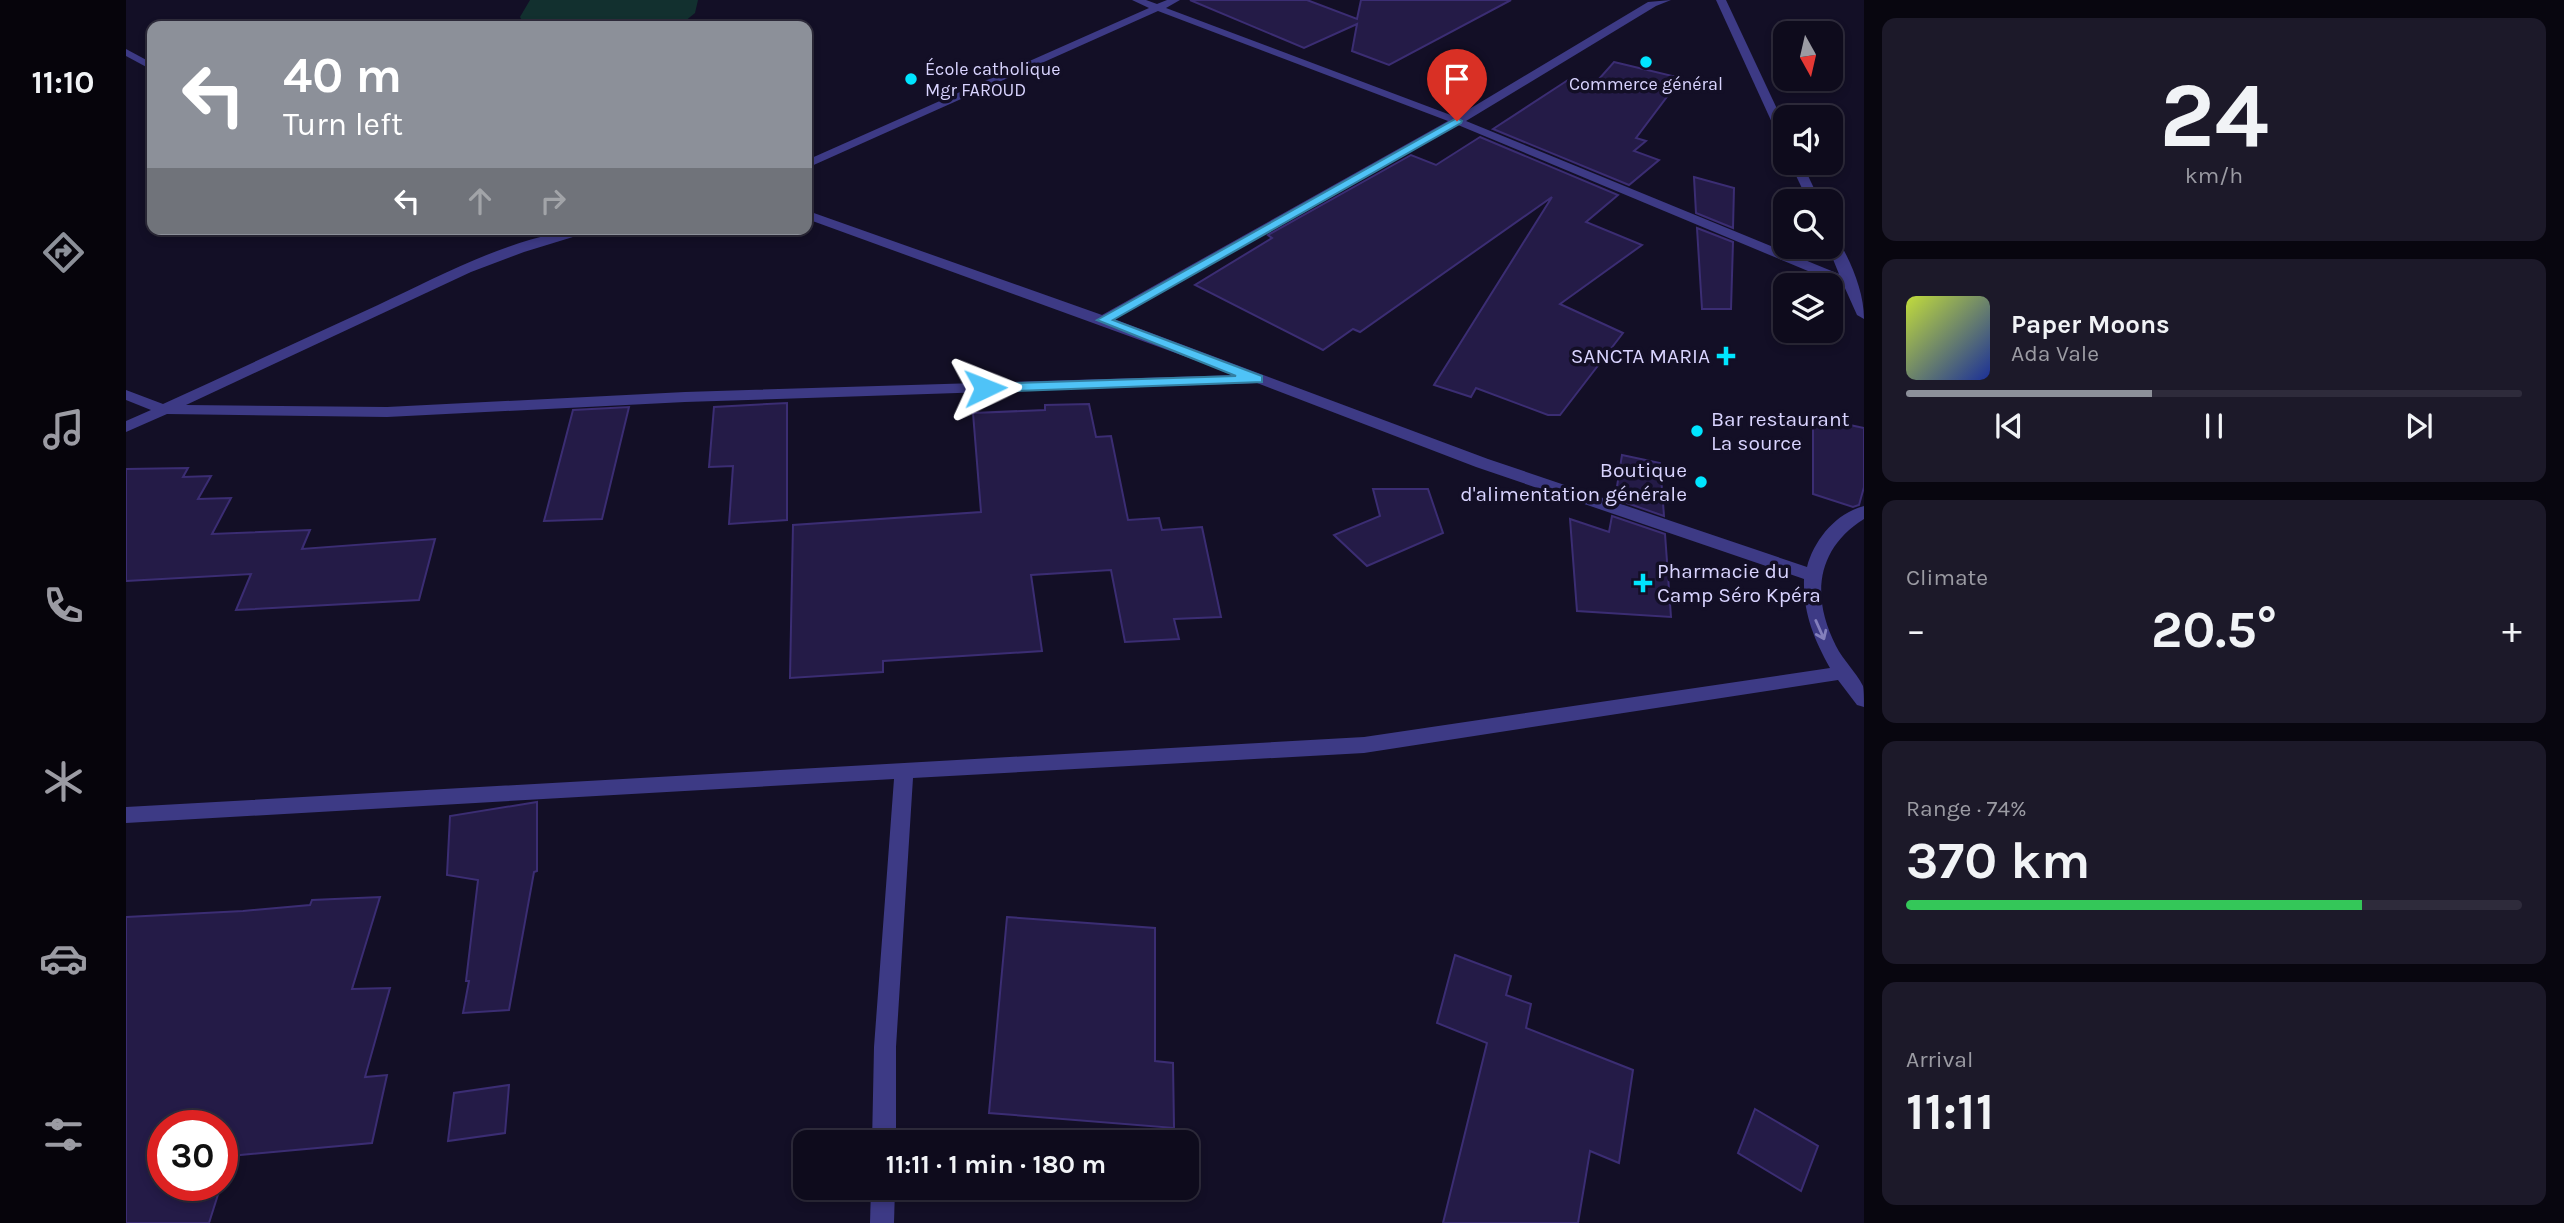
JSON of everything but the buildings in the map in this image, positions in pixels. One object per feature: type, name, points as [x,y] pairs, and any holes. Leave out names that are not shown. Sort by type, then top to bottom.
[{"type":"street","points":[[1137,0],[1457,121],[1852,284]]},
{"type":"street","points":[[812,162],[1175,0]]},
{"type":"street","points":[[1103,320],[1457,121],[1652,4],[1666,0]]},
{"type":"street","points":[[1721,0],[1773,112]]},
{"type":"street","points":[[126,52],[147,64]]},
{"type":"street","points":[[812,217],[1103,320],[1482,463],[1811,575]]},
{"type":"street","points":[[126,426],[466,269],[519,248],[570,235]]},
{"type":"street","points":[[1840,259],[1864,314]]},
{"type":"street","points":[[126,394],[163,409],[387,412],[685,397],[1257,379]]},
{"type":"street","points":[[1864,511],[1830,535],[1811,575],[1815,621],[1841,673],[1864,700]]},
{"type":"street","points":[[126,815],[1364,745],[1841,673]]},
{"type":"street","points":[[884,1130],[885,1047],[904,771]]},
{"type":"street","points":[[882,1223],[883,1200]]},
{"type":"green space","points":[[530,0],[698,0],[695,13],[685,21],[522,21],[520,17]]},
{"type":"place","name":"Commerce général","points":[[1646,62]]},
{"type":"place","name":"École catholique Mgr FAROUD","points":[[911,79]]},
{"type":"place","name":"SANCTA MARIA","points":[[1726,356]]},
{"type":"place","name":"Bar restaurant La source","points":[[1697,431]]},
{"type":"place","name":"Boutique d'alimentation générale","points":[[1701,482]]},
{"type":"place","name":"Pharmacie du Camp Séro Kpéra","points":[[1643,583]]},
{"type":"route","points":[[985,388],[1257,379],[1103,320],[1457,121]]}]
